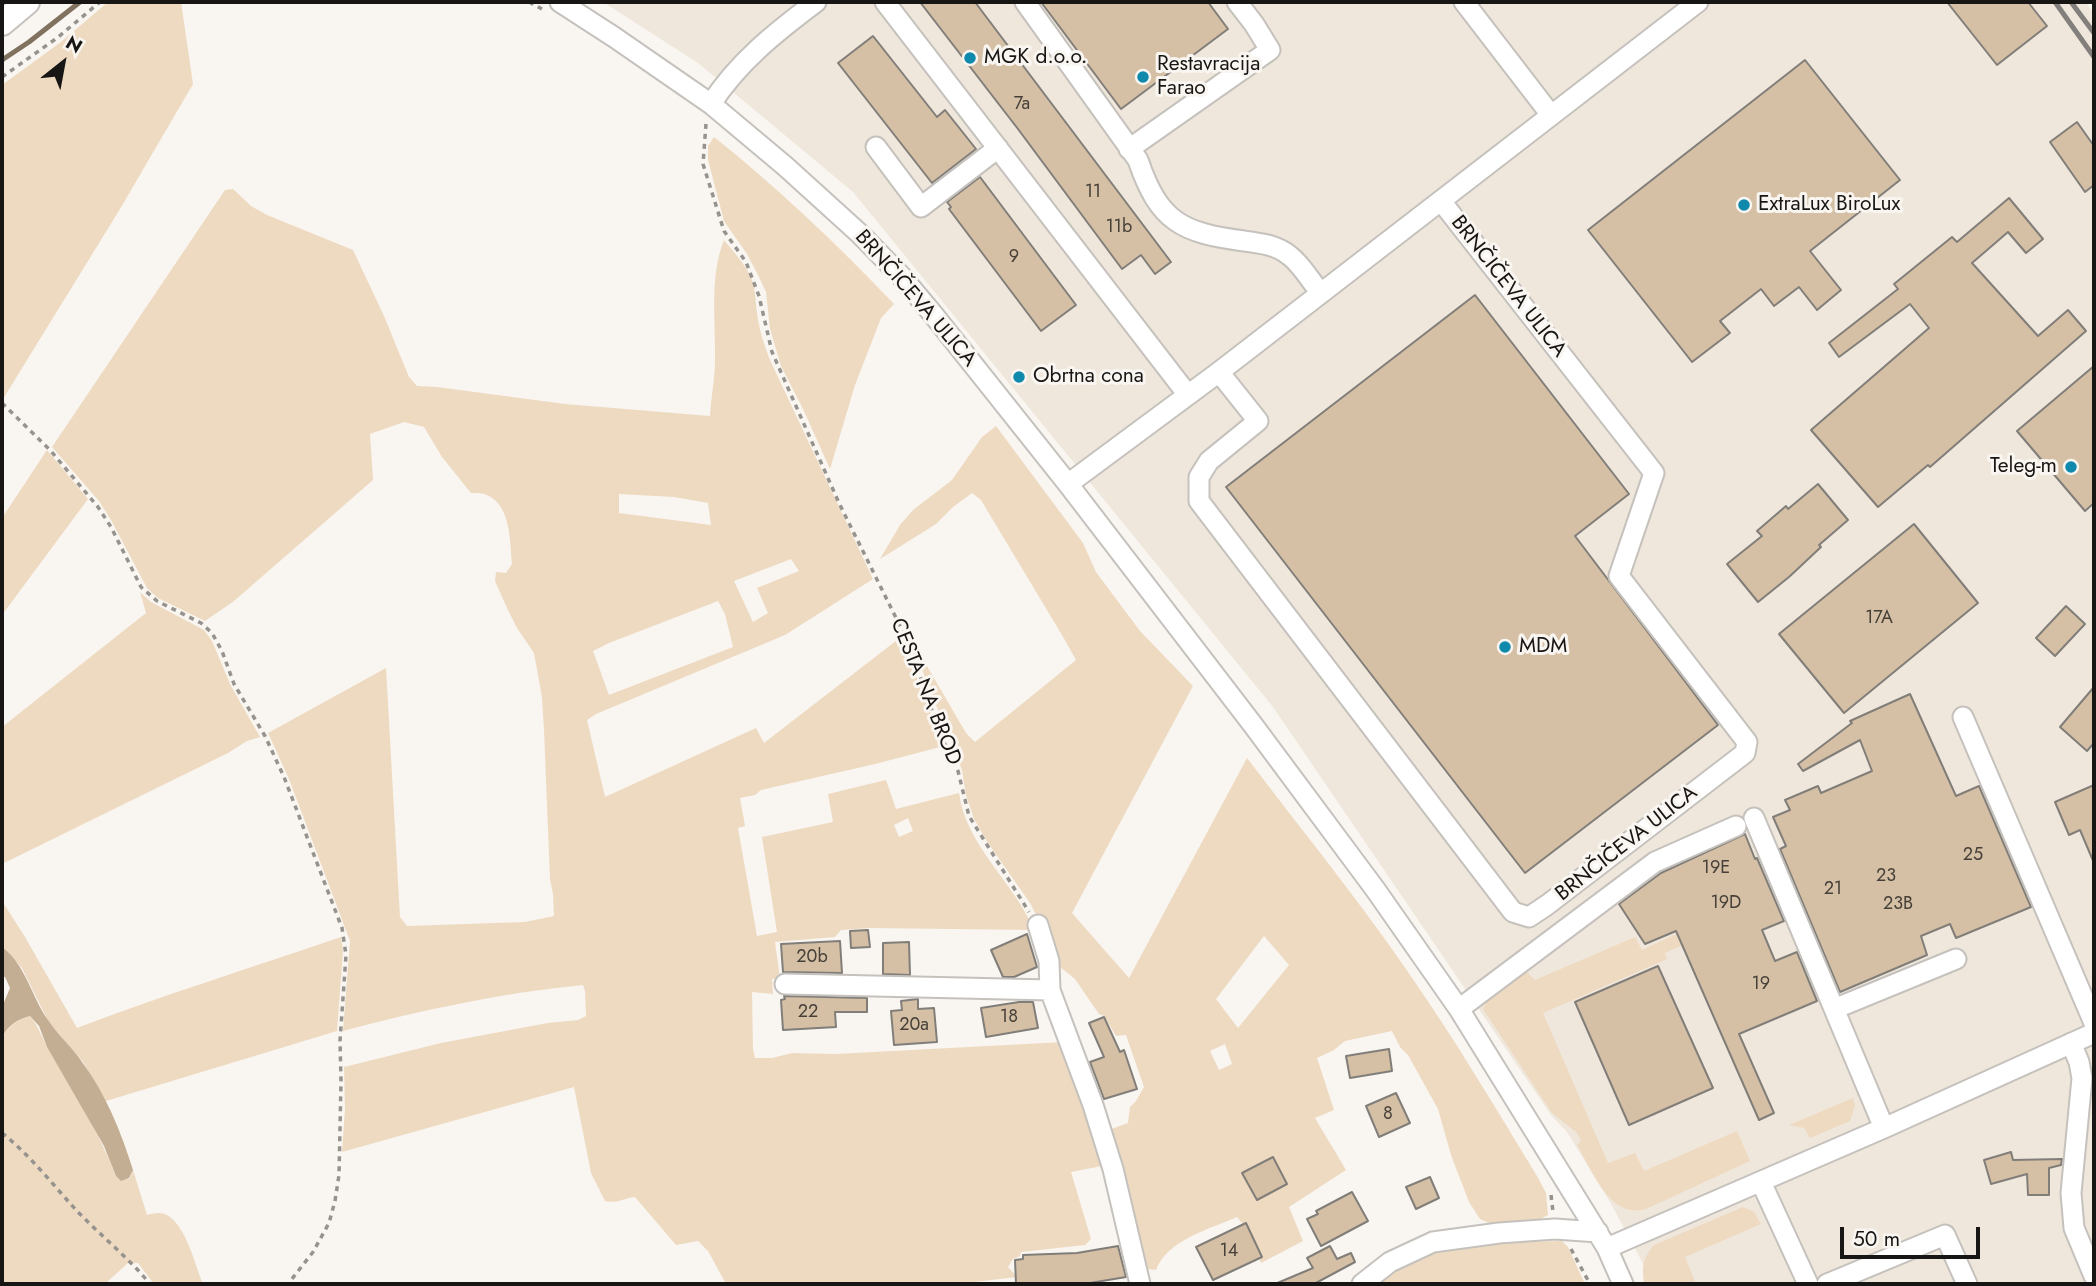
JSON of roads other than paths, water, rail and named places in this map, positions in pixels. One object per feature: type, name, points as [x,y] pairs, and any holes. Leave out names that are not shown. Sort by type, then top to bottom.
[{"type":"main road","points":[[2,23],[27,2]]},
{"type":"street","points":[[708,111],[722,86],[762,44],[816,2]]},
{"type":"street","points":[[885,2],[1188,395]]},
{"type":"street","points":[[1025,2],[1138,160],[1149,188],[1170,218],[1209,237],[1268,244],[1290,255],[1321,293]]},
{"type":"street","points":[[1129,149],[1270,50],[1237,2]]},
{"type":"street","points":[[1464,2],[1550,115]]},
{"type":"street","name":"BRNČIČEVA ULICA","points":[[1068,484],[1219,372],[1698,2]]},
{"type":"street","name":"BRNČIČEVA ULICA","points":[[555,8],[614,37],[708,111],[785,166],[860,234],[932,313],[1068,484],[1375,889],[1460,1009],[1603,1240],[1623,1284]]},
{"type":"street","points":[[876,148],[920,207],[998,148]]},
{"type":"street","name":"BRNČIČEVA ULICA","points":[[1219,372],[1258,421],[1209,461],[1199,477],[1199,501],[1513,912],[1529,917],[1745,753],[1747,742],[1619,576],[1654,473],[1441,201]]},
{"type":"street","points":[[1963,716],[2094,1023]]},
{"type":"street","points":[[1460,1009],[1656,862],[1745,822],[1834,1009],[1884,1128]]},
{"type":"street","points":[[1038,925],[1049,961],[1050,990],[1093,1105],[1113,1169],[1140,1284]]},
{"type":"street","points":[[1834,1009],[1956,959]]},
{"type":"street","points":[[785,984],[1050,990]]},
{"type":"street","points":[[1362,1284],[1391,1262],[1433,1242],[1555,1229],[1603,1240],[1761,1182],[2094,1033]]},
{"type":"street","points":[[2071,1043],[2082,1078],[2071,1193],[2074,1228],[2094,1276]]},
{"type":"street","points":[[1761,1182],[1808,1284]]},
{"type":"street","points":[[1827,1284],[1945,1235],[1967,1284]]},
{"type":"waterway","points":[[2,60],[80,2]]},
{"type":"railway","points":[[2055,2],[2094,57]]},
{"type":"railway","points":[[2071,2],[2094,33]]},
{"type":"place","name":"MGK d.o.o.","points":[[970,58]]},
{"type":"place","name":"Restavracija Farao","points":[[1143,77]]},
{"type":"place","name":"ExtraLux BiroLux","points":[[1744,205]]},
{"type":"place","name":"Obrtna cona","points":[[1019,377]]},
{"type":"place","name":"Teleg-m","points":[[2071,467]]},
{"type":"place","name":"MDM","points":[[1505,647]]}]
